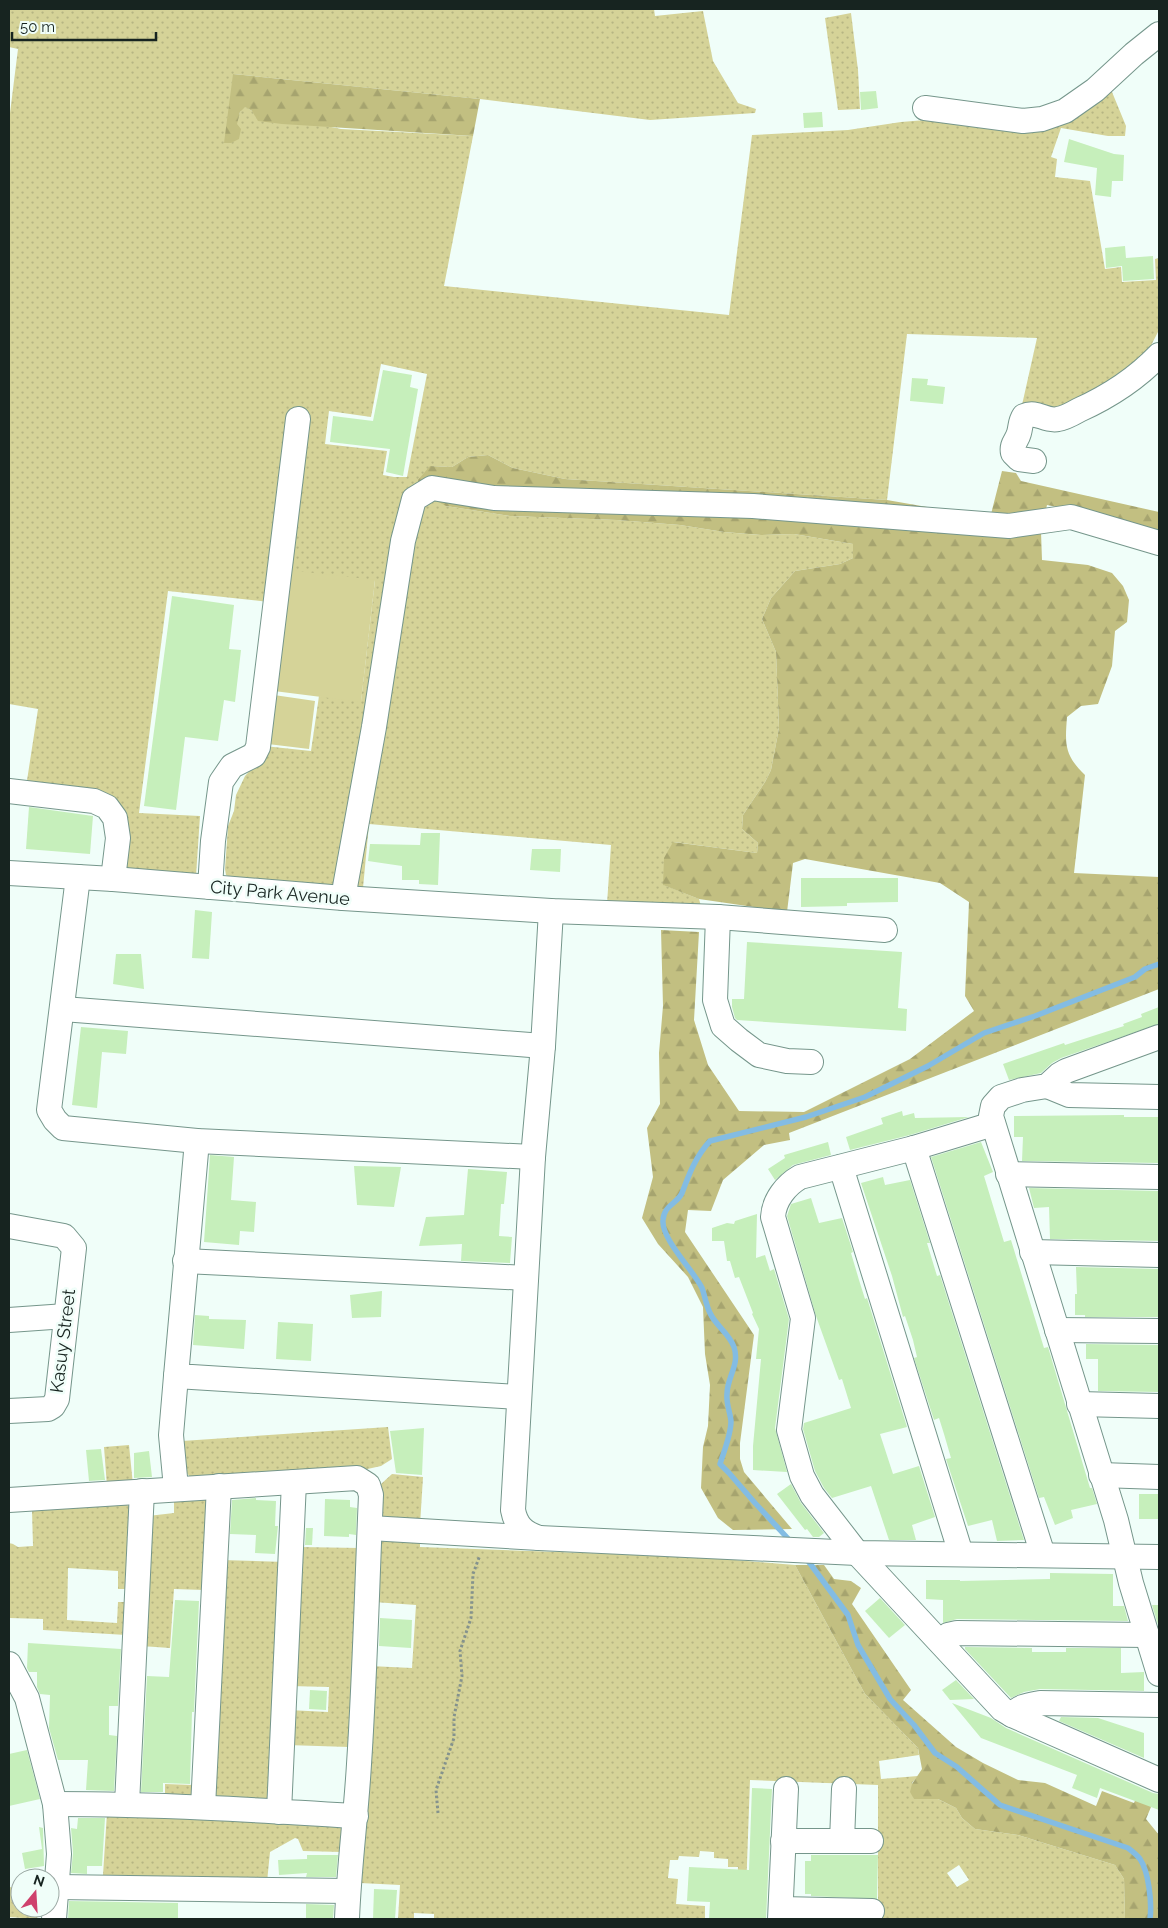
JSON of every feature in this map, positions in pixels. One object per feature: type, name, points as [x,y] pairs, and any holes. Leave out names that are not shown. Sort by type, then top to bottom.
[{"type":"street","points":[[925,108],[1023,121],[1042,119],[1066,111],[1095,90],[1159,34]]},
{"type":"street","points":[[1034,461],[1019,459],[1013,453],[1013,444],[1019,433],[1020,424],[1024,416],[1034,413],[1048,419],[1062,418],[1114,392],[1133,380],[1159,355]]},
{"type":"street","points":[[210,887],[213,841],[221,782],[232,766],[254,755],[258,747],[298,419]]},
{"type":"street","points":[[342,898],[374,727],[403,541],[414,499],[432,488],[494,498],[753,506],[1009,526],[1071,518],[1159,543]]},
{"type":"street","points":[[9,791],[94,801],[107,807],[115,818],[118,838],[113,878]]},
{"type":"street","name":"City Park Avenue","points":[[9,873],[113,878],[342,898],[550,911],[718,917],[885,930]]},
{"type":"street","points":[[78,877],[63,1009],[54,1062],[50,1110],[55,1120],[63,1128],[197,1141],[533,1157]]},
{"type":"street","points":[[539,1538],[522,1530],[514,1518],[513,1510],[518,1397],[533,1157],[543,1046],[550,911]]},
{"type":"street","points":[[718,917],[716,1000],[723,1026],[759,1055],[787,1061],[811,1062]]},
{"type":"street","points":[[63,1009],[543,1046]]},
{"type":"street","points":[[1047,1086],[1059,1075],[1159,1037]]},
{"type":"street","points":[[1159,1097],[1069,1095],[1047,1086],[1022,1090],[1001,1097],[996,1102],[992,1111],[993,1124],[1116,1520],[1124,1556],[1159,1674]]},
{"type":"street","points":[[993,1124],[914,1148],[807,1175],[795,1180],[779,1198],[773,1217],[803,1318],[789,1415],[790,1438],[802,1476],[812,1495],[857,1553],[1002,1709],[1012,1716],[1159,1780]]},
{"type":"street","points":[[176,1488],[170,1435],[197,1141]]},
{"type":"street","points":[[914,1148],[1043,1555]]},
{"type":"street","points":[[841,1167],[961,1554]]},
{"type":"street","points":[[1008,1174],[1159,1176]]},
{"type":"street","name":"Kasuy Street","points":[[9,1226],[64,1236],[74,1248],[57,1399],[53,1406],[48,1409],[9,1411]]},
{"type":"street","points":[[1032,1252],[1159,1255]]},
{"type":"street","points":[[185,1261],[526,1278]]},
{"type":"street","points":[[9,1320],[66,1316]]},
{"type":"street","points":[[1056,1330],[1159,1331]]},
{"type":"street","points":[[176,1376],[518,1397]]},
{"type":"street","points":[[1079,1404],[1159,1406]]},
{"type":"street","points":[[1101,1475],[1159,1477]]},
{"type":"street","points":[[9,1500],[176,1488],[357,1478],[363,1480],[370,1490],[370,1528],[356,1816],[347,1919]]},
{"type":"street","points":[[279,1812],[294,1482]]},
{"type":"street","points":[[202,1807],[219,1486]]},
{"type":"street","points":[[127,1804],[142,1491]]},
{"type":"street","points":[[370,1528],[857,1553],[1159,1557]]},
{"type":"street","points":[[940,1641],[957,1633],[1147,1635]]},
{"type":"street","points":[[9,1664],[28,1698],[56,1804],[58,1868]]},
{"type":"street","points":[[1012,1716],[1025,1706],[1040,1704],[1159,1704]]},
{"type":"street","points":[[786,1789],[781,1914],[872,1911]]},
{"type":"street","points":[[842,1841],[844,1789]]},
{"type":"street","points":[[56,1804],[202,1807],[356,1816]]},
{"type":"street","points":[[783,1841],[871,1842]]},
{"type":"street","points":[[60,1887],[348,1891]]},
{"type":"path","points":[[438,1813],[436,1790],[454,1738],[454,1717],[462,1676],[460,1652],[471,1618],[473,1574],[480,1555],[483,1535]]},
{"type":"shaded area","points":[[9,9],[654,9],[655,16],[703,11],[713,61],[738,103],[756,109],[755,113],[650,120],[480,99],[233,74],[236,124],[244,106],[252,111],[341,129],[473,136],[444,286],[729,315],[752,135],[848,130],[901,122],[950,118],[1035,127],[1102,91],[1112,92],[1126,126],[1125,136],[1108,136],[1061,128],[1051,157],[1057,159],[1055,177],[1090,181],[1105,269],[1121,267],[1122,282],[1156,280],[1155,259],[1159,258],[1159,330],[1142,363],[1054,416],[1022,405],[1037,338],[907,334],[887,500],[565,479],[513,468],[488,455],[468,457],[452,467],[430,466],[446,506],[510,516],[617,520],[680,525],[760,535],[794,534],[853,544],[853,558],[840,564],[795,571],[771,598],[762,619],[776,652],[779,728],[771,770],[743,815],[742,829],[758,843],[757,853],[674,842],[664,885],[699,899],[701,906],[607,904],[611,845],[369,824],[363,888],[231,878],[226,875],[228,826],[234,811],[236,795],[245,776],[256,764],[264,746],[311,751],[319,696],[361,701],[375,580],[269,602],[168,591],[139,813],[200,816],[196,876],[121,870],[120,816],[26,787],[38,709],[9,704],[9,121],[18,49],[9,47]],"holes":[[[381,364],[427,374],[407,477],[383,475],[387,451],[325,444],[329,411],[371,417]]]},
{"type":"shaded area","points":[[851,13],[858,70],[860,109],[838,110],[825,18]]},
{"type":"shaded area","points":[[288,570],[375,580],[361,702],[274,691]]},
{"type":"shaded area","points":[[274,695],[315,701],[309,749],[268,744]]},
{"type":"shaded area","points":[[388,1427],[392,1459],[381,1466],[363,1470],[191,1478],[186,1472],[182,1441]]},
{"type":"shaded area","points":[[129,1445],[133,1485],[107,1486],[104,1447]]},
{"type":"shaded area","points":[[392,1474],[423,1477],[420,1525],[379,1523],[381,1484]]},
{"type":"shaded area","points":[[203,1496],[208,1501],[204,1590],[174,1589],[170,1648],[141,1646],[148,1516],[174,1513],[174,1498]]},
{"type":"shaded area","points":[[123,1503],[131,1507],[128,1589],[118,1589],[118,1571],[68,1568],[67,1620],[117,1623],[118,1602],[128,1602],[126,1635],[43,1630],[43,1619],[9,1618],[9,1543],[18,1547],[33,1546],[32,1510]]},
{"type":"shaded area","points":[[377,1541],[420,1542],[420,1547],[700,1557],[795,1565],[865,1694],[918,1748],[919,1755],[879,1761],[881,1779],[918,1776],[912,1783],[914,1799],[938,1799],[956,1808],[962,1818],[975,1829],[1018,1835],[1115,1865],[1124,1879],[1125,1919],[878,1919],[878,1785],[750,1780],[745,1919],[735,1919],[738,1867],[728,1867],[728,1859],[714,1858],[714,1852],[700,1851],[699,1857],[679,1856],[678,1860],[670,1860],[668,1878],[678,1879],[676,1904],[705,1906],[705,1919],[434,1919],[434,1914],[414,1913],[414,1919],[398,1919],[400,1885],[360,1883],[370,1666],[412,1668],[416,1605],[374,1602]],"holes":[[[959,1865],[969,1880],[957,1887],[947,1873]]]},
{"type":"shaded area","points":[[299,1547],[360,1548],[349,1747],[287,1745],[288,1710],[328,1712],[329,1687],[290,1686]]},
{"type":"shaded area","points":[[221,1560],[285,1562],[272,1800],[219,1804],[210,1792]]},
{"type":"shaded area","points":[[165,1784],[193,1785],[193,1795],[165,1799]]},
{"type":"shaded area","points":[[107,1813],[343,1824],[342,1852],[303,1851],[298,1839],[295,1838],[270,1852],[267,1882],[103,1875]]},
{"type":"shaded area","points":[[9,1887],[10,1917],[9,1917]]},
{"type":"green space","points":[[233,74],[480,99],[473,136],[258,121],[252,111],[245,107],[240,112],[237,124],[241,129],[239,139],[231,143],[224,143]]},
{"type":"green space","points":[[488,455],[513,468],[565,479],[887,500],[990,518],[1002,471],[1016,473],[1021,481],[1159,512],[1159,536],[1111,518],[1047,505],[1041,532],[1042,560],[1088,565],[1112,573],[1123,586],[1129,600],[1127,622],[1115,631],[1112,666],[1098,704],[1081,706],[1067,717],[1067,749],[1073,761],[1085,775],[1074,873],[1159,877],[1159,989],[789,1133],[790,1140],[764,1145],[723,1180],[711,1211],[688,1210],[685,1232],[754,1335],[740,1443],[740,1459],[744,1472],[792,1529],[733,1530],[718,1518],[701,1488],[703,1447],[708,1426],[710,1385],[705,1354],[703,1307],[688,1277],[658,1244],[642,1218],[653,1177],[647,1128],[660,1104],[659,1053],[663,1006],[661,930],[699,932],[694,1020],[708,1065],[739,1111],[804,1112],[910,1059],[974,1011],[965,996],[969,902],[940,883],[805,859],[793,863],[787,912],[699,899],[663,885],[664,858],[673,842],[757,853],[758,843],[742,829],[743,815],[771,770],[779,728],[776,652],[762,619],[771,598],[795,571],[840,564],[853,558],[853,544],[794,534],[761,535],[724,532],[680,525],[617,520],[510,516],[446,506],[422,493],[418,480],[430,466],[452,467],[468,457]]},
{"type":"green space","points":[[795,1565],[824,1565],[834,1579],[851,1581],[861,1588],[852,1604],[911,1690],[903,1700],[956,1747],[1018,1780],[1045,1783],[1096,1806],[1102,1791],[1134,1803],[1140,1789],[1156,1795],[1146,1819],[1159,1835],[1159,1919],[1125,1919],[1124,1879],[1115,1865],[1018,1835],[975,1829],[962,1818],[956,1808],[938,1799],[914,1799],[910,1792],[912,1784],[922,1769],[918,1748],[865,1694]]},
{"type":"building","points":[[876,91],[878,108],[861,110],[860,92]]},
{"type":"building","points":[[822,112],[823,127],[804,128],[803,113]]},
{"type":"building","points":[[1069,139],[1114,154],[1124,155],[1123,181],[1112,181],[1111,197],[1095,195],[1097,168],[1064,162]]},
{"type":"building","points":[[1125,246],[1126,258],[1153,256],[1154,279],[1123,281],[1122,266],[1106,268],[1105,248]]},
{"type":"building","points":[[383,370],[412,375],[410,387],[418,389],[403,476],[386,472],[390,449],[330,442],[333,416],[373,421]]},
{"type":"building","points":[[912,378],[928,379],[927,385],[945,387],[943,404],[910,401]]},
{"type":"building","points":[[172,596],[234,605],[229,649],[241,650],[235,702],[224,700],[218,741],[185,737],[176,810],[144,806]]},
{"type":"building","points":[[29,807],[93,816],[90,854],[26,849]]},
{"type":"building","points":[[421,833],[440,833],[438,885],[419,884],[419,880],[402,880],[402,866],[368,861],[370,844],[420,845]]},
{"type":"building","points":[[532,849],[561,849],[560,872],[530,870]]},
{"type":"building","points":[[801,878],[898,878],[898,902],[847,903],[847,906],[801,907]]},
{"type":"building","points":[[195,910],[212,912],[209,959],[192,958]]},
{"type":"building","points":[[747,942],[902,952],[898,1008],[907,1009],[906,1031],[737,1020],[732,1007],[732,999],[744,999]]},
{"type":"building","points":[[116,954],[141,954],[144,989],[113,984]]},
{"type":"building","points":[[1159,1007],[1159,1024],[1061,1058],[1041,1073],[1009,1080],[1003,1064],[1064,1043],[1065,1045],[1124,1026],[1123,1024],[1142,1017],[1141,1014]]},
{"type":"building","points":[[81,1027],[128,1031],[126,1054],[102,1052],[97,1108],[72,1105]]},
{"type":"building","points":[[902,1111],[903,1116],[914,1113],[915,1118],[969,1117],[910,1135],[850,1150],[846,1137],[883,1124],[881,1118]]},
{"type":"building","points":[[1124,1115],[1124,1117],[1159,1117],[1159,1163],[1022,1161],[1023,1137],[1014,1137],[1014,1116]]},
{"type":"building","points":[[828,1142],[831,1155],[793,1165],[775,1180],[768,1169],[785,1158],[784,1155]]},
{"type":"building","points":[[981,1142],[993,1172],[984,1176],[1004,1242],[1011,1240],[1044,1348],[1048,1347],[1090,1488],[1092,1488],[1097,1504],[1071,1510],[1073,1518],[1055,1525],[1044,1497],[1039,1498],[931,1157]]},
{"type":"building","points":[[210,1155],[234,1157],[231,1200],[256,1202],[254,1232],[240,1231],[239,1245],[204,1242]]},
{"type":"building","points":[[354,1166],[401,1167],[394,1207],[357,1205]]},
{"type":"building","points":[[468,1169],[507,1172],[504,1204],[501,1204],[499,1236],[512,1237],[510,1263],[461,1261],[462,1244],[419,1246],[426,1217],[464,1215]]},
{"type":"building","points":[[883,1177],[885,1185],[910,1180],[930,1243],[927,1243],[937,1276],[940,1275],[1024,1540],[997,1541],[992,1520],[968,1526],[946,1459],[951,1458],[944,1434],[939,1418],[934,1420],[914,1358],[917,1357],[913,1340],[905,1316],[903,1317],[892,1276],[861,1183]]},
{"type":"building","points":[[1029,1188],[1159,1191],[1159,1241],[1050,1239],[1049,1207],[1034,1208]]},
{"type":"building","points":[[811,1198],[819,1223],[842,1218],[853,1252],[851,1253],[859,1280],[865,1299],[867,1298],[907,1427],[880,1434],[893,1474],[919,1466],[935,1517],[912,1525],[916,1540],[889,1540],[871,1486],[832,1498],[815,1471],[803,1429],[804,1423],[851,1408],[842,1379],[839,1380],[816,1316],[787,1216],[791,1204]]},
{"type":"building","points":[[757,1214],[756,1258],[765,1255],[770,1271],[774,1269],[789,1319],[775,1428],[787,1472],[753,1470],[753,1446],[761,1359],[756,1359],[759,1329],[739,1277],[735,1278],[730,1261],[727,1261],[724,1241],[712,1241],[712,1228],[727,1223],[734,1224],[735,1221]]},
{"type":"building","points":[[1076,1267],[1159,1269],[1159,1317],[1085,1317],[1085,1315],[1075,1315],[1075,1294],[1077,1294]]},
{"type":"building","points":[[382,1291],[381,1317],[352,1318],[350,1295]]},
{"type":"building","points":[[195,1315],[209,1316],[209,1319],[246,1320],[244,1349],[193,1345]]},
{"type":"building","points":[[278,1322],[313,1324],[311,1361],[276,1359]]},
{"type":"building","points":[[1086,1344],[1159,1345],[1159,1392],[1098,1391],[1098,1359],[1086,1359]]},
{"type":"building","points":[[424,1428],[422,1475],[396,1473],[390,1431]]},
{"type":"building","points":[[101,1449],[105,1480],[89,1481],[86,1450]]},
{"type":"building","points":[[149,1451],[152,1477],[134,1478],[134,1453]]},
{"type":"building","points":[[791,1484],[801,1503],[824,1533],[819,1537],[813,1537],[807,1529],[805,1530],[777,1494]]},
{"type":"building","points":[[1139,1494],[1159,1494],[1159,1519],[1139,1519]]},
{"type":"building","points":[[256,1498],[256,1500],[276,1501],[275,1526],[278,1526],[275,1554],[255,1553],[256,1535],[230,1534],[232,1500]]},
{"type":"building","points":[[325,1499],[350,1500],[350,1507],[357,1508],[356,1535],[349,1534],[349,1537],[324,1536]]},
{"type":"building","points":[[306,1528],[313,1528],[312,1545],[305,1545]]},
{"type":"building","points":[[1050,1573],[1113,1574],[1113,1606],[1124,1606],[1128,1621],[957,1619],[943,1623],[943,1600],[926,1599],[926,1580],[1050,1579]]},
{"type":"building","points":[[880,1598],[905,1625],[889,1638],[865,1611]]},
{"type":"building","points":[[175,1600],[199,1601],[194,1712],[192,1712],[190,1784],[163,1783],[163,1792],[141,1792],[147,1676],[169,1677]]},
{"type":"building","points":[[1152,1605],[1159,1605],[1159,1628]]},
{"type":"building","points":[[380,1618],[412,1620],[411,1648],[379,1646]]},
{"type":"building","points":[[28,1643],[121,1649],[118,1706],[109,1706],[109,1735],[117,1736],[114,1791],[86,1790],[88,1760],[58,1760],[49,1728],[50,1695],[40,1694],[37,1687],[37,1672],[29,1672],[27,1668]]},
{"type":"building","points":[[965,1647],[1032,1648],[1032,1652],[1066,1652],[1066,1648],[1121,1648],[1121,1673],[1144,1672],[1144,1691],[1040,1689],[1024,1692],[1011,1698]]},
{"type":"building","points":[[956,1680],[974,1699],[950,1700],[942,1690]]},
{"type":"building","points":[[310,1690],[327,1691],[326,1710],[309,1709]]},
{"type":"building","points":[[952,1703],[991,1718],[1006,1728],[1159,1794],[1159,1810],[1100,1788],[1097,1798],[1072,1788],[1077,1775],[981,1738]]},
{"type":"building","points":[[1061,1717],[1098,1718],[1144,1733],[1144,1758],[1059,1721]]},
{"type":"building","points":[[27,1750],[40,1799],[9,1806],[9,1754]]},
{"type":"building","points":[[752,1788],[772,1789],[766,1919],[709,1919],[710,1902],[687,1901],[689,1867],[749,1870]]},
{"type":"building","points":[[78,1818],[105,1818],[102,1866],[87,1866],[87,1874],[71,1873],[73,1853],[71,1828],[77,1829]]},
{"type":"building","points":[[39,1827],[43,1828],[44,1866],[25,1868],[22,1853],[42,1849]]},
{"type":"building","points":[[307,1855],[338,1855],[336,1877],[306,1877],[307,1873],[279,1875],[278,1860],[307,1859]]},
{"type":"building","points":[[811,1855],[878,1855],[877,1899],[811,1896],[811,1894],[805,1894],[805,1861],[811,1861]]},
{"type":"building","points":[[374,1889],[397,1890],[395,1919],[373,1919]]},
{"type":"building","points":[[69,1901],[178,1903],[178,1919],[68,1919]]},
{"type":"building","points":[[306,1904],[334,1905],[333,1919],[306,1919]]},
{"type":"waterway","points":[[793,1544],[720,1464],[731,1426],[727,1397],[735,1360],[734,1347],[713,1318],[707,1307],[702,1288],[672,1245],[664,1228],[664,1215],[668,1208],[680,1197],[693,1166],[701,1153],[710,1141],[806,1117],[865,1097],[928,1066],[984,1033],[1035,1016],[1135,977],[1145,969],[1159,964]]},
{"type":"waterway","points":[[806,1558],[848,1615],[858,1645],[890,1699],[914,1725],[935,1753],[957,1767],[1000,1805],[1130,1849],[1140,1859],[1146,1872],[1151,1905],[1150,1919]]}]
